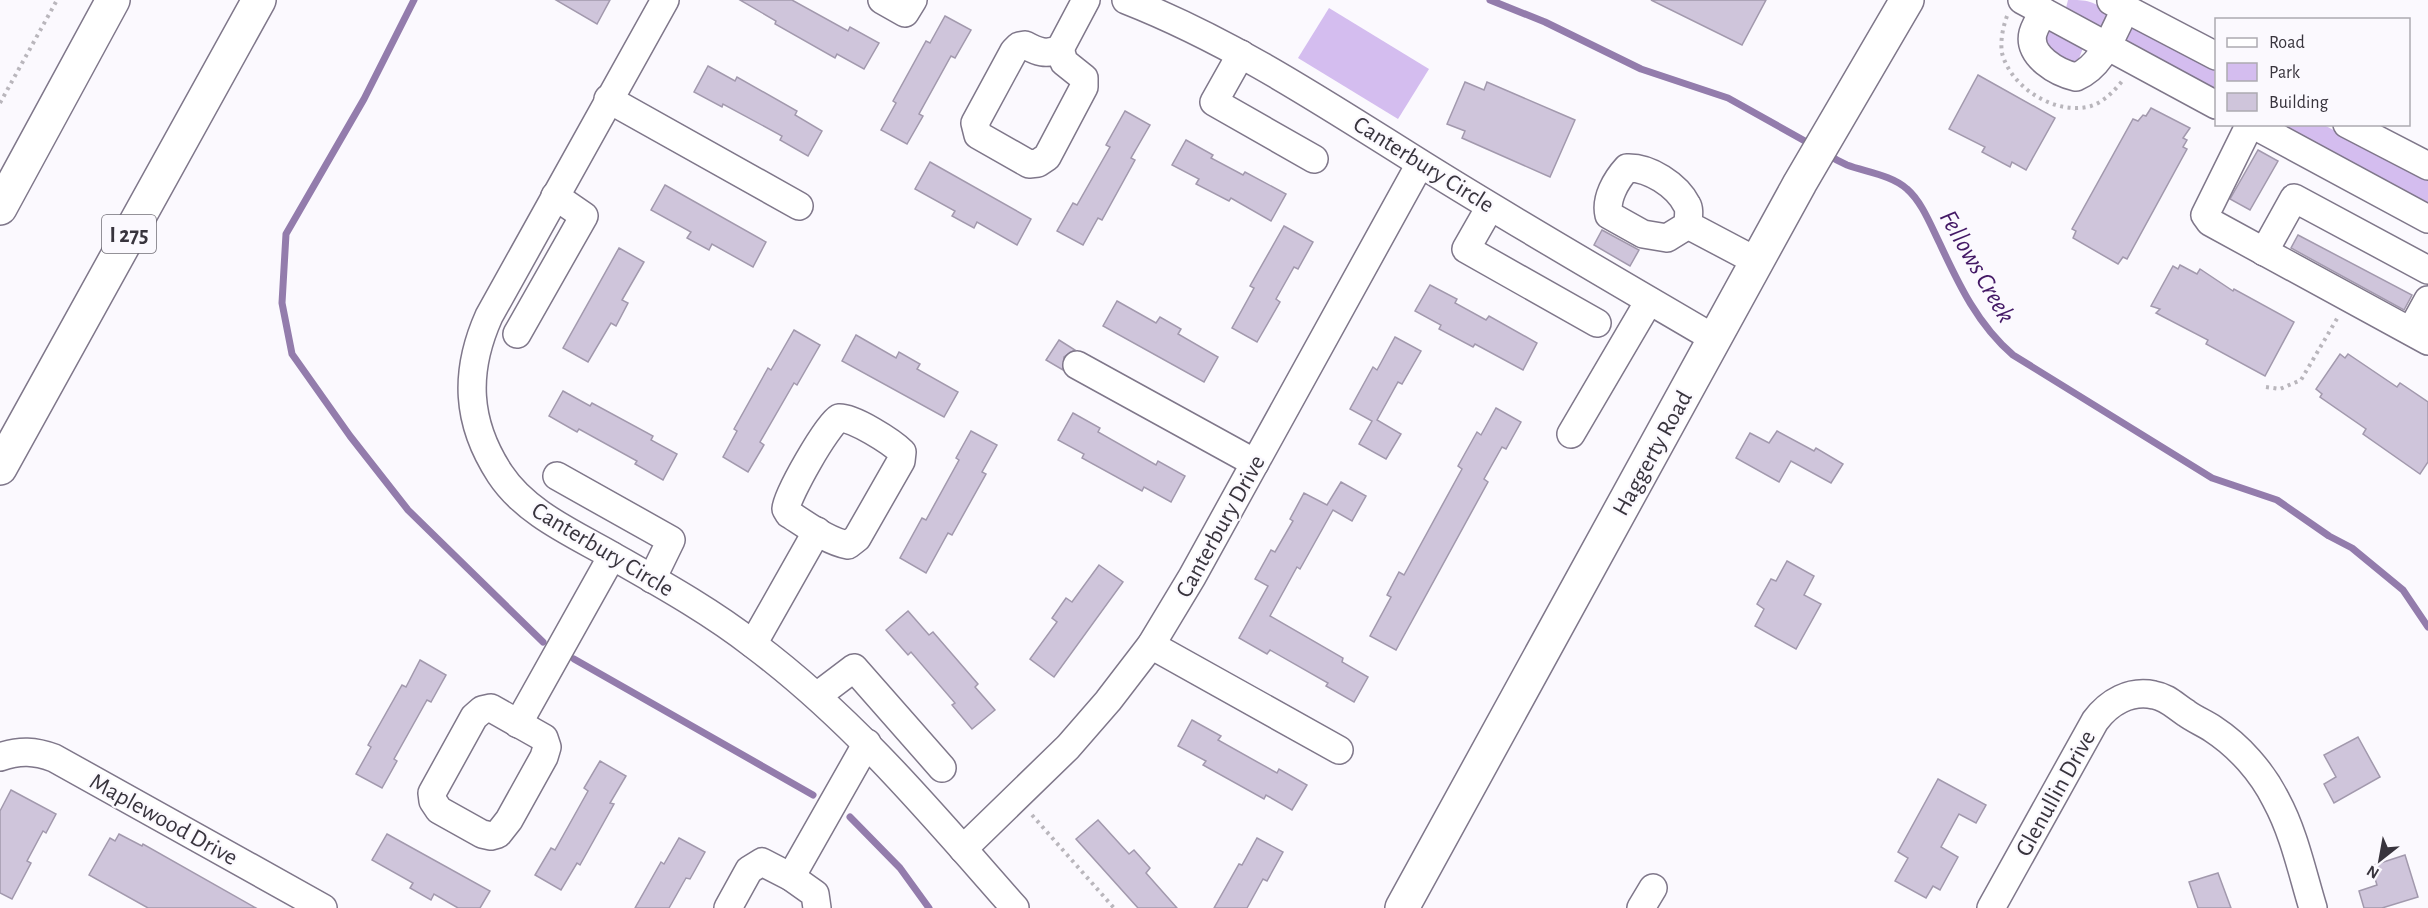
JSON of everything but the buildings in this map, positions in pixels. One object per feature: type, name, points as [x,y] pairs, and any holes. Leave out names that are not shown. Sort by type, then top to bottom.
[{"type":"main road","points":[[0,208],[113,0]]},
{"type":"main road","name":"I 275","points":[[0,468],[259,0]]},
{"type":"main road","name":"Haggerty Road","points":[[1402,908],[1800,183],[1907,0]]},
{"type":"street","name":"Canterbury Circle","points":[[664,0],[480,336],[471,376],[472,404],[479,434],[488,453],[512,490],[539,513],[652,579],[753,644],[817,696],[867,743],[1015,908]]},
{"type":"street","points":[[882,0],[905,13],[913,0]]},
{"type":"street","points":[[1060,49],[1064,62],[1084,78],[1084,87],[1047,157],[1038,164],[1029,164],[978,135],[975,130],[976,119],[1014,51],[1019,46],[1025,45],[1049,54],[1060,49],[1086,0]]},
{"type":"street","name":"Canterbury Circle","points":[[1126,0],[1241,54],[1344,114],[1491,207],[1715,339]]},
{"type":"street","points":[[2215,55],[2118,4],[2106,45],[2098,60],[2087,73],[2076,77],[2055,69],[2036,52],[2032,35],[2033,6],[2106,45],[2215,104]]},
{"type":"street","points":[[1241,54],[1214,102],[1314,159]]},
{"type":"street","points":[[608,99],[800,206]]},
{"type":"street","points":[[2250,126],[2205,215],[2210,222],[2419,336],[2428,300]]},
{"type":"street","points":[[2255,126],[2428,219]]},
{"type":"street","points":[[2351,126],[2428,166]]},
{"type":"street","name":"Canterbury Drive","points":[[963,849],[1068,747],[1108,701],[1151,645],[1192,577],[1420,164]]},
{"type":"street","points":[[517,334],[584,216],[555,196]]},
{"type":"street","points":[[2264,252],[2294,198],[2428,270]]},
{"type":"street","points":[[1491,207],[1466,249],[1597,323]]},
{"type":"street","points":[[1688,225],[1758,262]]},
{"type":"street","points":[[1571,434],[1649,301]]},
{"type":"street","points":[[1077,365],[1255,463]]},
{"type":"street","points":[[845,417],[897,447],[902,452],[901,461],[854,542],[848,545],[841,544],[817,531],[789,514],[786,504],[828,428],[839,418],[845,417]]},
{"type":"street","points":[[557,476],[671,540],[652,579]]},
{"type":"street","points":[[753,644],[817,531]]},
{"type":"street","points":[[518,724],[612,556]]},
{"type":"street","points":[[1151,645],[1339,750]]},
{"type":"street","points":[[817,696],[854,668],[942,768]]},
{"type":"street","name":"Glenullin Drive","points":[[1991,908],[2095,720],[2111,704],[2121,698],[2135,695],[2155,695],[2167,699],[2237,747],[2260,773],[2277,801],[2287,826],[2313,908]]},
{"type":"street","points":[[491,708],[518,724],[544,738],[547,747],[544,757],[509,820],[498,834],[491,836],[482,834],[439,810],[433,801],[432,794],[474,717],[482,710],[491,708]]},
{"type":"street","points":[[791,877],[867,743]]},
{"type":"street","name":"Maplewood Drive","points":[[0,757],[20,751],[37,752],[54,758],[323,908]]},
{"type":"street","points":[[728,908],[749,870],[755,864],[762,862],[791,877],[815,894],[817,908]]},
{"type":"path","points":[[0,103],[57,0]]},
{"type":"path","points":[[2266,387],[2280,389],[2301,380],[2318,354],[2348,298]]},
{"type":"path","points":[[1032,815],[1114,908]]},
{"type":"green space","points":[[2068,0],[2085,1],[2099,6],[2106,15],[2103,23],[2097,29],[2065,12]]},
{"type":"green space","points":[[1329,8],[1429,69],[1398,119],[1298,58]]},
{"type":"green space","points":[[2135,26],[2215,66],[2215,95],[2124,40],[2126,31]]},
{"type":"green space","points":[[2049,30],[2083,48],[2078,61],[2064,65],[2045,45],[2045,34]]},
{"type":"green space","points":[[2278,126],[2326,126],[2428,180],[2428,209]]},
{"type":"waterway","points":[[414,0],[364,99],[286,234],[282,303],[292,354],[350,436],[408,510],[543,642]]},
{"type":"waterway","name":"Fellows Creek","points":[[1490,0],[1545,22],[1641,69],[1728,98],[1812,145]]},
{"type":"waterway","name":"Fellows Creek","points":[[1827,154],[1847,165],[1894,180],[1912,194],[1926,215],[1970,304],[1990,331],[2013,355],[2212,478],[2277,500],[2329,536],[2352,548],[2403,590],[2428,627]]},
{"type":"waterway","points":[[574,659],[813,795]]},
{"type":"waterway","points":[[850,817],[900,868],[929,908]]}]
